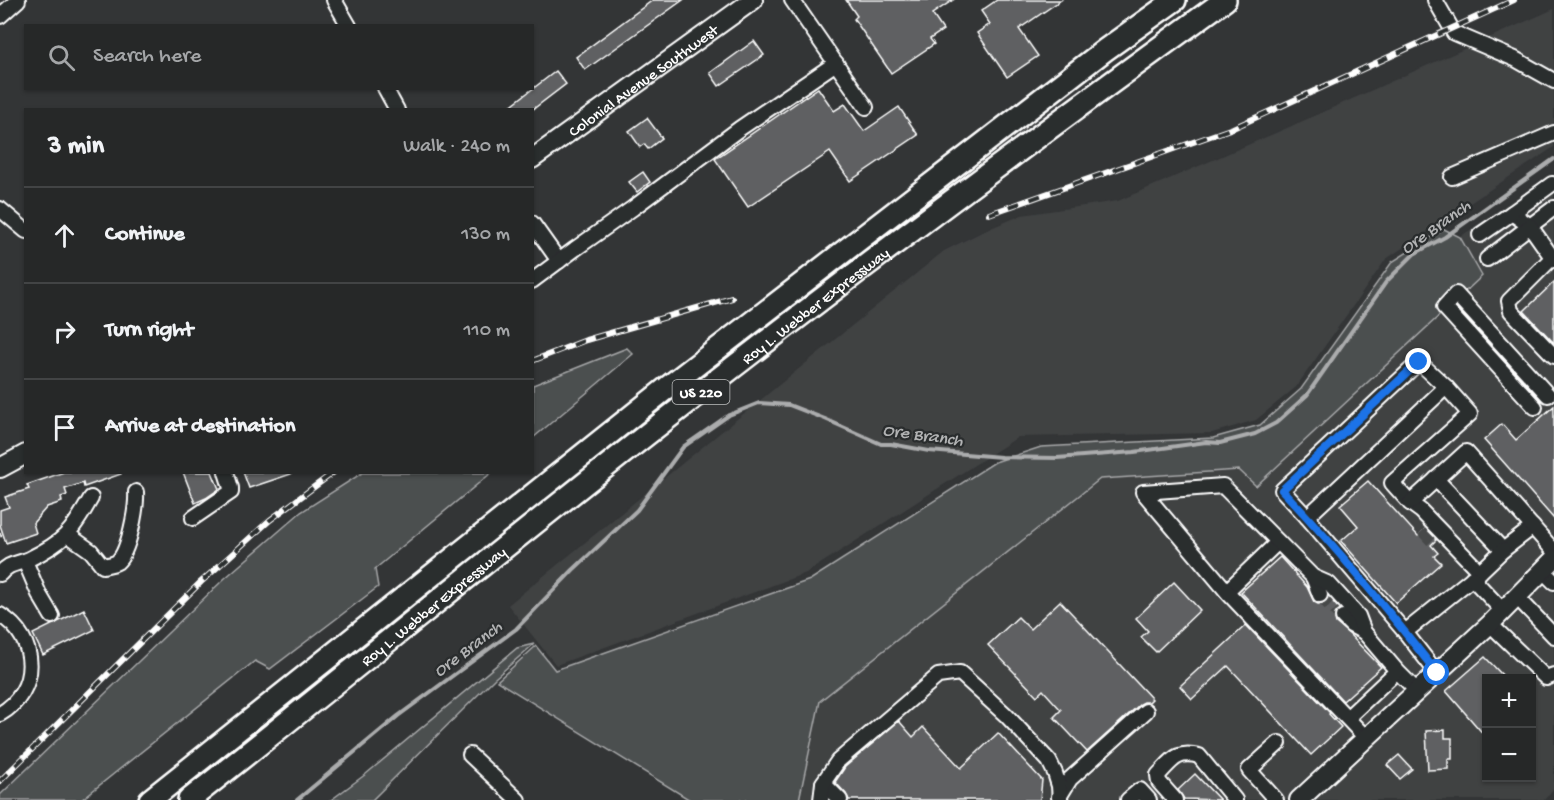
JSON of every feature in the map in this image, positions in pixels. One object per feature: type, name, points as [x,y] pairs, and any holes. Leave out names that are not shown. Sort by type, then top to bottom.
[{"type":"highway","points":[[1105,50],[1161,0]]},
{"type":"highway","name":"Roy L. Webber Expressway","points":[[150,800],[668,387],[1105,50],[1175,0]]},
{"type":"highway","name":"Roy L. Webber Expressway","points":[[189,800],[708,387],[1009,157],[1225,0]]},
{"type":"main road","name":"Colonial Avenue Southwest","points":[[534,158],[753,0]]},
{"type":"main road","points":[[1,462],[24,451]]},
{"type":"main road","points":[[1299,800],[1517,597],[1550,570]]},
{"type":"street","points":[[0,16],[18,0]]},
{"type":"street","points":[[334,0],[348,24]]},
{"type":"street","points":[[792,0],[866,107]]},
{"type":"street","points":[[1435,0],[1454,33],[1515,59],[1554,81]]},
{"type":"street","points":[[534,280],[739,129],[836,63]]},
{"type":"street","points":[[386,90],[396,108]]},
{"type":"street","points":[[1452,177],[1554,133]]},
{"type":"street","points":[[1480,236],[1552,184]]},
{"type":"street","points":[[1487,259],[1554,208]]},
{"type":"street","points":[[0,209],[24,229]]},
{"type":"street","points":[[1512,213],[1530,226],[1554,258],[1509,301],[1511,311],[1554,356]]},
{"type":"street","points":[[534,226],[560,261]]},
{"type":"street","points":[[1456,294],[1551,395],[1530,412],[1443,307],[1456,294]]},
{"type":"street","points":[[1437,673],[1405,632],[1282,490],[1419,362],[1470,414],[1392,483],[1451,542],[1476,575],[1496,617],[1546,678],[1554,675]]},
{"type":"street","points":[[1307,517],[1446,387]]},
{"type":"street","points":[[1416,507],[1436,479],[1466,452],[1554,551]]},
{"type":"street","points":[[193,518],[231,492],[227,474]]},
{"type":"street","points":[[1436,479],[1503,550]]},
{"type":"street","points":[[1367,739],[1227,591],[1143,492],[1223,486],[1313,577],[1329,584],[1358,616],[1364,632],[1417,691]]},
{"type":"street","points":[[68,534],[91,551],[103,566],[116,563],[127,544],[136,492]]},
{"type":"street","points":[[0,573],[7,566],[25,561],[59,542],[79,519],[91,498]]},
{"type":"street","points":[[1416,507],[1423,530]]},
{"type":"street","points":[[1405,632],[1533,527]]},
{"type":"street","points":[[1434,542],[1451,542]]},
{"type":"street","points":[[1227,591],[1278,543]]},
{"type":"street","points":[[25,561],[39,594],[52,616]]},
{"type":"street","points":[[1313,577],[1320,595]]},
{"type":"street","points":[[1517,597],[1554,636]]},
{"type":"street","points":[[0,615],[10,621],[20,634],[27,647],[31,666],[21,694],[9,708],[0,714]]},
{"type":"street","points":[[1343,617],[1351,625],[1364,632]]},
{"type":"street","points":[[1347,718],[1397,671]]},
{"type":"street","points":[[821,800],[823,783],[838,761],[938,676],[960,673],[1006,715],[1049,761],[1059,786],[1058,798]]},
{"type":"street","points":[[1058,798],[1070,779],[1146,711]]},
{"type":"street","points":[[1276,800],[1249,770],[1279,743]]},
{"type":"street","points":[[1175,800],[1159,782],[1158,776],[1177,756],[1190,754],[1199,756],[1235,800]]},
{"type":"street","points":[[470,755],[518,800]]},
{"type":"street","points":[[823,783],[840,800]]},
{"type":"street","points":[[1128,800],[1144,795]]},
{"type":"path","points":[[0,533],[2,539]]},
{"type":"shaded area","points":[[1554,9],[1554,147],[1386,259],[1296,387],[1256,420],[1212,433],[1018,437],[806,573],[556,665],[508,605],[944,251],[1022,215],[1118,201]]},
{"type":"shaded area","points":[[1549,175],[1554,177],[1554,788],[1544,800],[799,800],[820,701],[1101,479],[1239,470],[1256,486],[1482,276],[1460,237]]},
{"type":"shaded area","points":[[1444,229],[1460,237],[1482,276],[1256,486],[1239,470],[1100,479],[820,701],[799,800],[690,800],[497,681],[536,646],[555,670],[810,580],[995,462],[1041,447],[1213,438],[1260,425],[1301,389],[1392,262]]},
{"type":"shaded area","points":[[627,348],[633,354],[534,437],[534,385]]},
{"type":"shaded area","points":[[360,474],[490,474],[375,569],[378,587],[270,669],[255,661],[81,800],[0,800],[0,795],[224,579],[301,512]]},
{"type":"shaded area","points":[[534,644],[495,678],[372,800],[331,800],[366,774],[517,648]]},
{"type":"building","points":[[653,0],[683,0],[585,70],[576,57]]},
{"type":"building","points":[[846,0],[953,0],[932,14],[943,30],[930,39],[934,44],[891,73],[854,19],[857,16]]},
{"type":"building","points":[[997,0],[1061,0],[1019,29],[1038,56],[1007,77],[977,33],[990,24],[981,11]]},
{"type":"building","points":[[754,41],[764,55],[719,86],[710,73]]},
{"type":"building","points":[[556,71],[566,84],[534,108],[508,108],[534,90]]},
{"type":"building","points":[[818,88],[834,111],[845,104],[864,131],[899,107],[918,135],[850,181],[830,152],[748,207],[715,159]]},
{"type":"building","points":[[647,118],[662,138],[648,149],[644,144],[640,147],[629,131]]},
{"type":"building","points":[[643,172],[650,182],[637,192],[629,182]]},
{"type":"building","points":[[1554,282],[1554,343],[1524,311]]},
{"type":"building","points":[[1554,406],[1554,519],[1484,440],[1502,424],[1516,440]]},
{"type":"building","points":[[58,474],[121,474],[84,487],[83,483],[65,489],[67,495],[61,497],[62,502],[47,507],[33,523],[36,533],[6,543],[0,525],[0,510],[9,507],[5,497],[29,489],[27,485]]},
{"type":"building","points":[[184,474],[213,474],[219,489],[195,503]]},
{"type":"building","points":[[244,474],[291,474],[249,488]]},
{"type":"building","points":[[1368,481],[1418,536],[1425,529],[1436,540],[1431,545],[1438,553],[1434,556],[1441,563],[1396,603],[1341,541],[1358,526],[1340,505]]},
{"type":"building","points":[[1280,557],[1307,587],[1314,602],[1323,604],[1329,597],[1339,609],[1334,615],[1336,623],[1381,667],[1343,701],[1241,592]]},
{"type":"building","points":[[1174,582],[1200,610],[1156,652],[1141,637],[1148,631],[1136,618]]},
{"type":"building","points":[[1060,601],[1152,699],[1140,704],[1087,752],[1054,717],[1061,710],[1043,690],[1037,696],[988,645],[1018,617],[1030,629]]},
{"type":"building","points":[[84,609],[94,630],[43,655],[33,634]]},
{"type":"building","points":[[1246,625],[1341,727],[1311,755],[1228,666],[1192,699],[1180,686]]},
{"type":"building","points":[[1485,657],[1501,674],[1482,674],[1482,732],[1446,691]]},
{"type":"building","points":[[899,721],[913,737],[923,727],[961,768],[998,733],[1042,780],[1040,800],[849,800],[835,782],[845,767]]},
{"type":"building","points":[[1445,730],[1445,738],[1452,738],[1452,759],[1448,759],[1448,769],[1428,770],[1426,731]]},
{"type":"building","points":[[1399,755],[1412,769],[1400,779],[1387,765]]},
{"type":"building","points":[[1195,774],[1220,800],[1184,799],[1178,790]]},
{"type":"waterway","name":"Ore Branch","points":[[297,800],[398,716],[516,629],[573,570],[637,510],[683,447],[729,415],[759,403],[789,405],[881,444],[1001,457],[1057,458],[1134,452],[1206,442],[1220,443],[1255,434],[1276,423],[1307,395],[1386,282],[1414,254],[1445,237],[1554,159]]},
{"type":"tunnel","points":[[1423,530],[1434,542]]},
{"type":"tunnel","points":[[1320,595],[1343,617]]},
{"type":"railway","points":[[989,214],[1233,128],[1514,0]]},
{"type":"railway","points":[[534,360],[586,340],[732,298]]},
{"type":"railway","points":[[0,781],[201,582],[270,520],[331,474]]},
{"type":"route","points":[[1419,362],[1282,490],[1405,632],[1437,673]]}]
